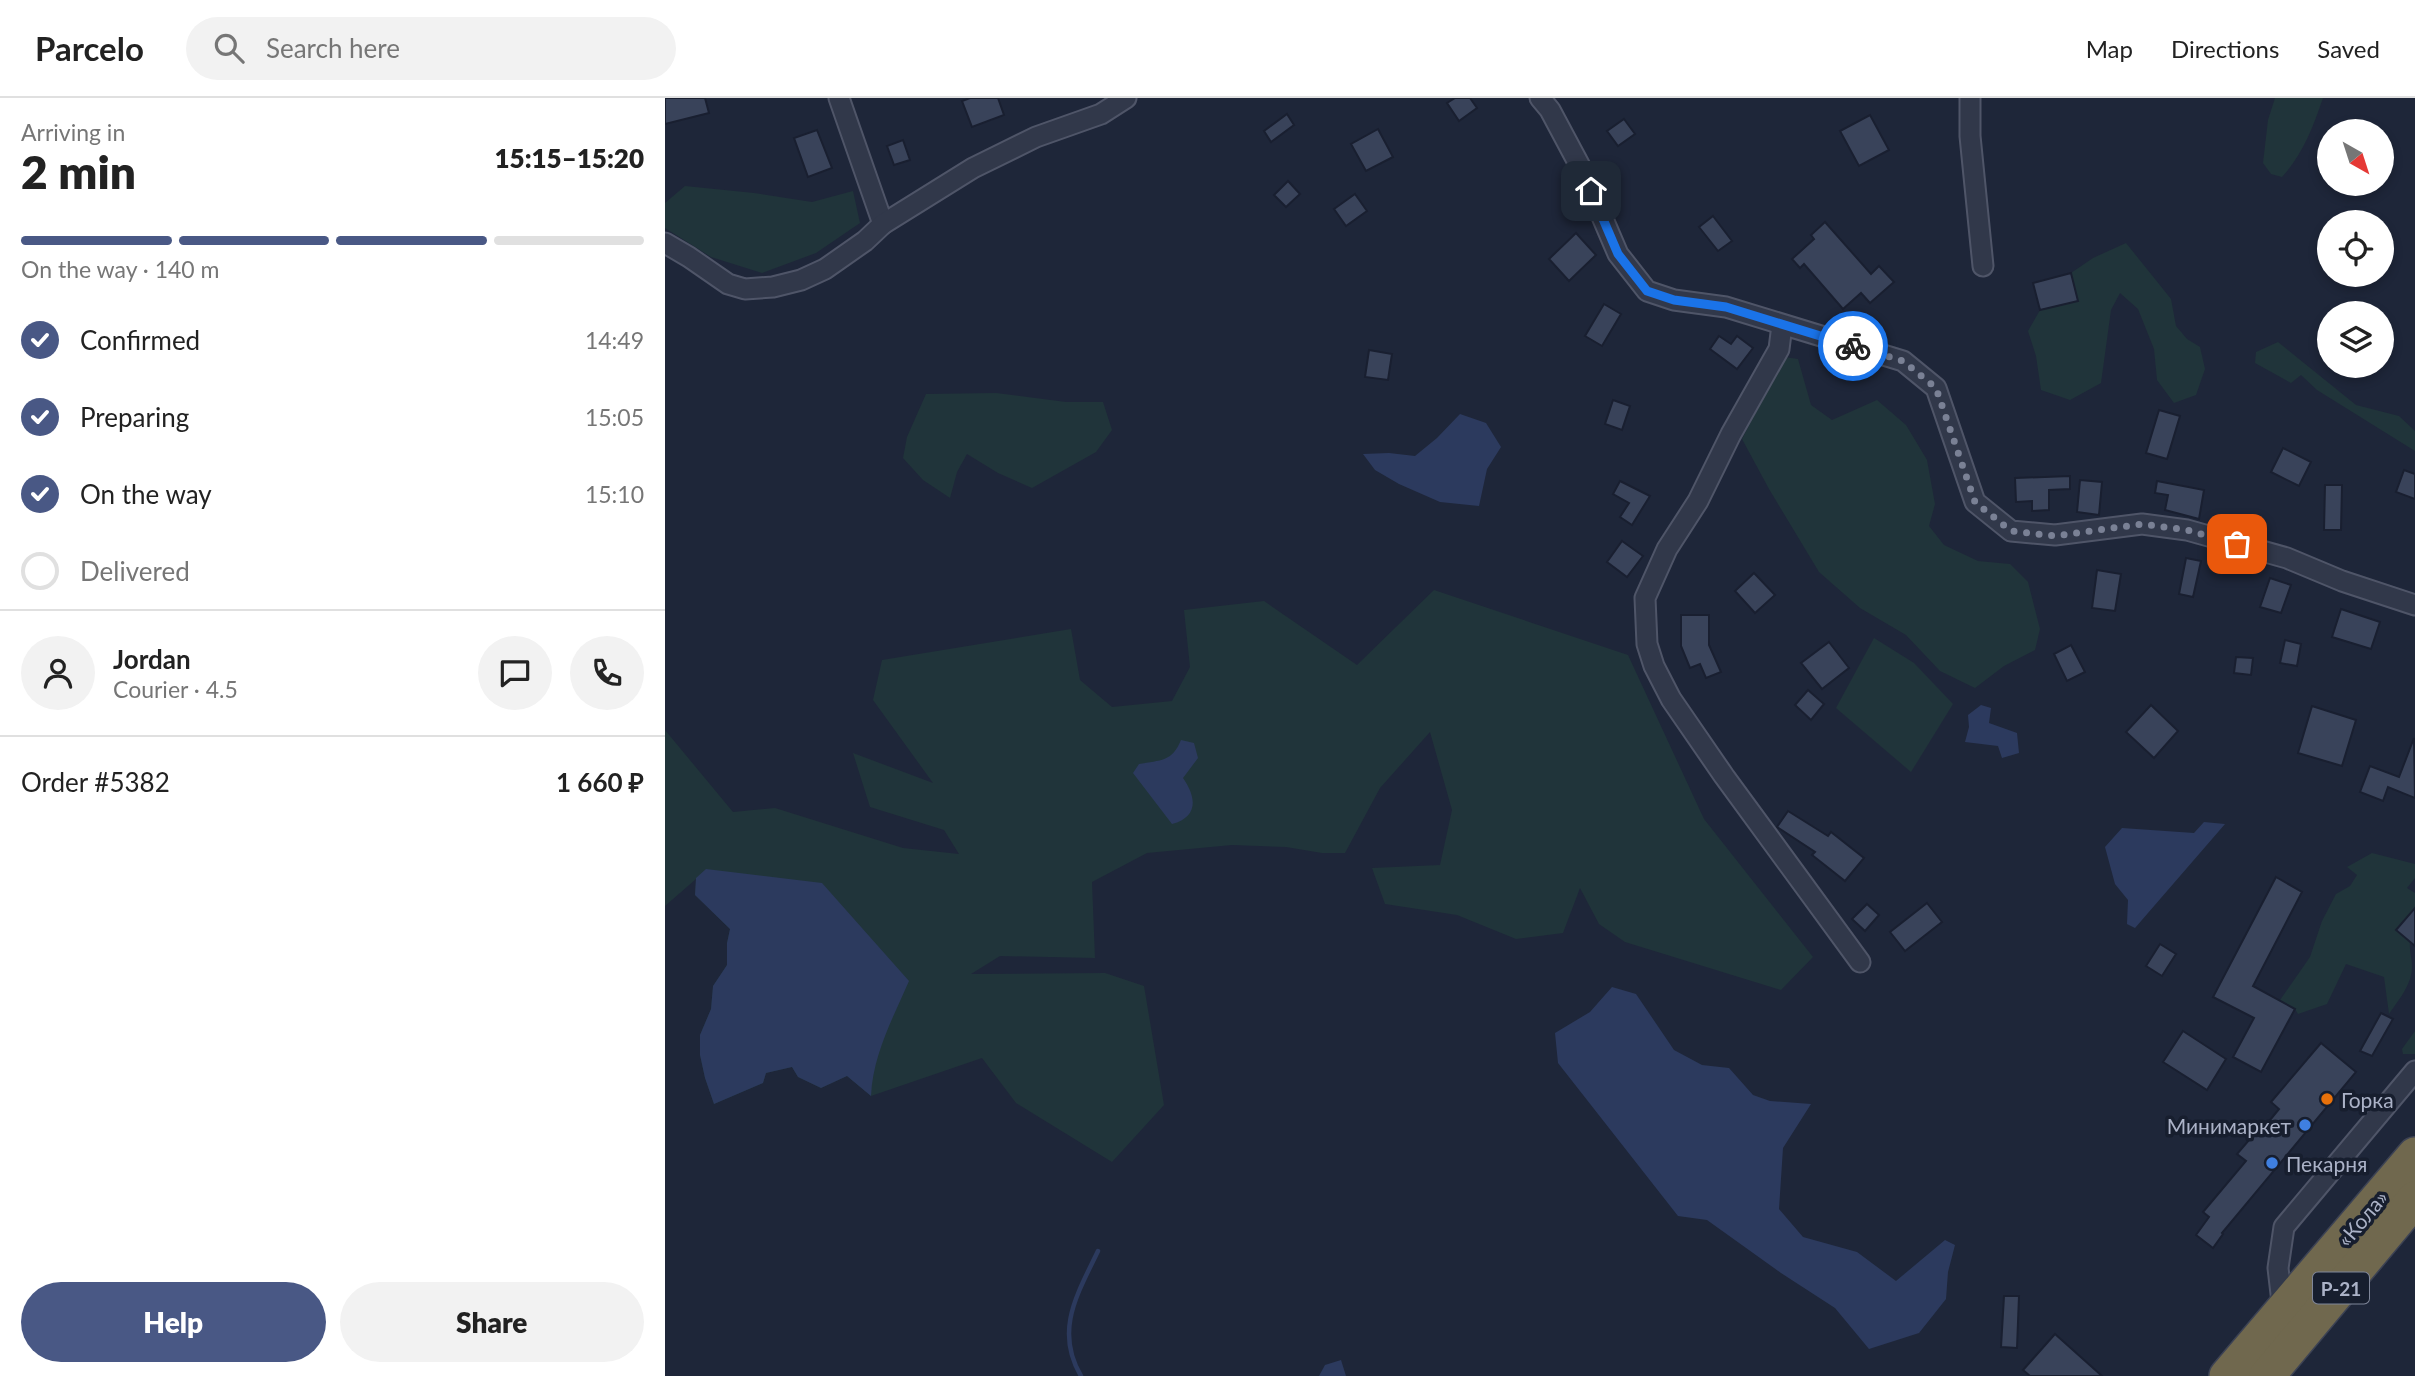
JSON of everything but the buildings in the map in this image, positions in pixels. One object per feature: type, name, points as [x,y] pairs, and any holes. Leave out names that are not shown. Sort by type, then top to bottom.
[{"type":"highway","name":"«Кола»","points":[[2227,1376],[2415,1155]]},
{"type":"highway","name":"«Кола»","points":[[2267,1376],[2415,1199]]},
{"type":"street","points":[[839,98],[883,223]]},
{"type":"street","points":[[665,243],[728,284],[745,289],[773,287],[801,280],[825,269],[855,248],[883,223],[973,169],[1036,137],[1101,114],[1126,98]]},
{"type":"street","points":[[1540,98],[1550,110],[1582,170],[1618,254],[1647,291],[1674,300],[1726,307],[1903,361],[1936,388],[1975,502],[2011,531],[2055,536],[2142,524],[2187,530],[2287,558],[2342,581],[2415,605]]},
{"type":"street","points":[[1971,98],[1970,136],[1983,266]]},
{"type":"street","points":[[1782,325],[1779,349],[1731,434],[1698,500],[1667,549],[1645,597],[1647,645],[1654,666],[1671,699],[1860,962]]},
{"type":"street","points":[[2283,1311],[2279,1268],[2284,1227],[2415,1071]]},
{"type":"street","points":[[2286,1376],[2415,1223]]},
{"type":"shaded area","points":[[2275,98],[2323,98],[2302,150],[2282,177],[2271,174],[2263,163],[2268,120]]},
{"type":"shaded area","points":[[685,186],[812,202],[853,191],[860,223],[816,253],[762,273],[711,257],[665,228],[665,203]]},
{"type":"shaded area","points":[[2126,243],[2171,299],[2176,326],[2187,339],[2200,347],[2205,369],[2196,395],[2174,403],[2157,380],[2154,349],[2138,309],[2120,293],[2111,310],[2101,383],[2070,400],[2041,390],[2036,356],[2028,331],[2040,310],[2078,301],[2071,273],[2093,258]]},
{"type":"shaded area","points":[[2278,342],[2317,374],[2317,378],[2323,378],[2356,405],[2399,416],[2415,431],[2415,451],[2317,390],[2301,375],[2291,383],[2255,363],[2256,352]]},
{"type":"shaded area","points":[[1784,357],[1798,359],[1811,405],[1832,420],[1877,400],[1906,425],[1927,460],[1935,504],[1929,526],[1944,545],[1978,561],[2010,564],[2028,582],[2040,629],[2035,650],[2004,666],[1975,688],[1940,671],[1906,635],[1860,608],[1819,572],[1742,439]]},
{"type":"shaded area","points":[[996,393],[1066,402],[1103,402],[1112,430],[1096,452],[1032,488],[998,473],[967,454],[957,472],[950,498],[923,480],[903,458],[907,437],[926,394]]},
{"type":"shaded area","points":[[1434,590],[1628,655],[1704,819],[1813,957],[1781,990],[1625,942],[1599,924],[1580,888],[1563,933],[1516,939],[1457,915],[1385,904],[1372,868],[1440,865],[1452,810],[1430,732],[1380,788],[1345,853],[1232,845],[1147,853],[1092,882],[1095,958],[1000,956],[971,974],[1105,973],[1144,986],[1164,1105],[1112,1162],[1016,1103],[982,1058],[871,1096],[847,1076],[821,1088],[798,1077],[792,1067],[766,1073],[763,1083],[714,1104],[700,1055],[700,1035],[711,1009],[713,986],[727,965],[730,929],[695,895],[696,879],[665,906],[665,730],[733,812],[775,808],[903,848],[959,854],[944,830],[870,807],[853,753],[933,783],[873,700],[882,660],[1071,629],[1080,680],[1112,707],[1172,701],[1190,667],[1184,610],[1264,601],[1357,665]]},
{"type":"shaded area","points":[[1874,638],[1914,663],[1953,704],[1911,772],[1836,708]]},
{"type":"shaded area","points":[[2372,853],[2415,864],[2415,878],[2407,888],[2415,893],[2415,908],[2396,930],[2410,942],[2412,966],[2407,986],[2389,1014],[2384,977],[2346,964],[2327,1004],[2298,1014],[2295,1009],[2280,1000],[2310,957],[2322,921],[2336,894],[2350,886],[2357,875],[2347,867]]},
{"type":"shaded area","points":[[2415,1031],[2415,1054],[2403,1054],[2402,1049]]},
{"type":"water","points":[[1460,414],[1486,423],[1501,447],[1487,469],[1479,506],[1440,502],[1399,484],[1375,470],[1363,454],[1415,456]]},
{"type":"water","points":[[1981,705],[1991,708],[1989,723],[2017,733],[2019,753],[2002,758],[1998,746],[1965,742],[1969,727],[1968,715]]},
{"type":"water","points":[[1181,740],[1194,743],[1198,758],[1183,778],[1191,793],[1193,806],[1187,817],[1172,824],[1133,773],[1139,764],[1170,756]]},
{"type":"water","points":[[2204,822],[2225,824],[2135,928],[2127,924],[2128,900],[2115,884],[2105,847],[2122,828],[2194,833]]},
{"type":"water","points":[[706,869],[822,883],[909,981],[880,1051],[871,1096],[847,1076],[821,1088],[798,1077],[792,1067],[766,1073],[763,1083],[714,1104],[700,1055],[700,1035],[711,1009],[713,986],[727,965],[730,929],[695,895],[696,878]]},
{"type":"water","points":[[1612,987],[1636,994],[1674,1050],[1702,1065],[1729,1068],[1753,1095],[1770,1101],[1811,1104],[1783,1148],[1779,1209],[1803,1237],[1857,1252],[1896,1281],[1945,1240],[1955,1245],[1948,1272],[1946,1299],[1919,1333],[1869,1349],[1835,1308],[1707,1220],[1678,1216],[1558,1063],[1555,1033],[1590,1012]]},
{"type":"water","points":[[1341,1360],[1346,1376],[1319,1376],[1325,1365]]},
{"type":"waterway","points":[[1081,1376],[1069,1343],[1069,1327],[1077,1297],[1098,1251]]},
{"type":"way so far","points":[[1853,346],[1903,361],[1936,388],[1975,502],[2011,531],[2055,536],[2142,524],[2187,530],[2237,544]]},
{"type":"place","name":"Горка","points":[[2327,1099]]},
{"type":"place","name":"Минимаркет","points":[[2305,1125]]},
{"type":"place","name":"Пекарня","points":[[2272,1163]]},
{"type":"route","points":[[1591,191],[1618,254],[1647,291],[1674,300],[1726,307],[1853,346]]}]
